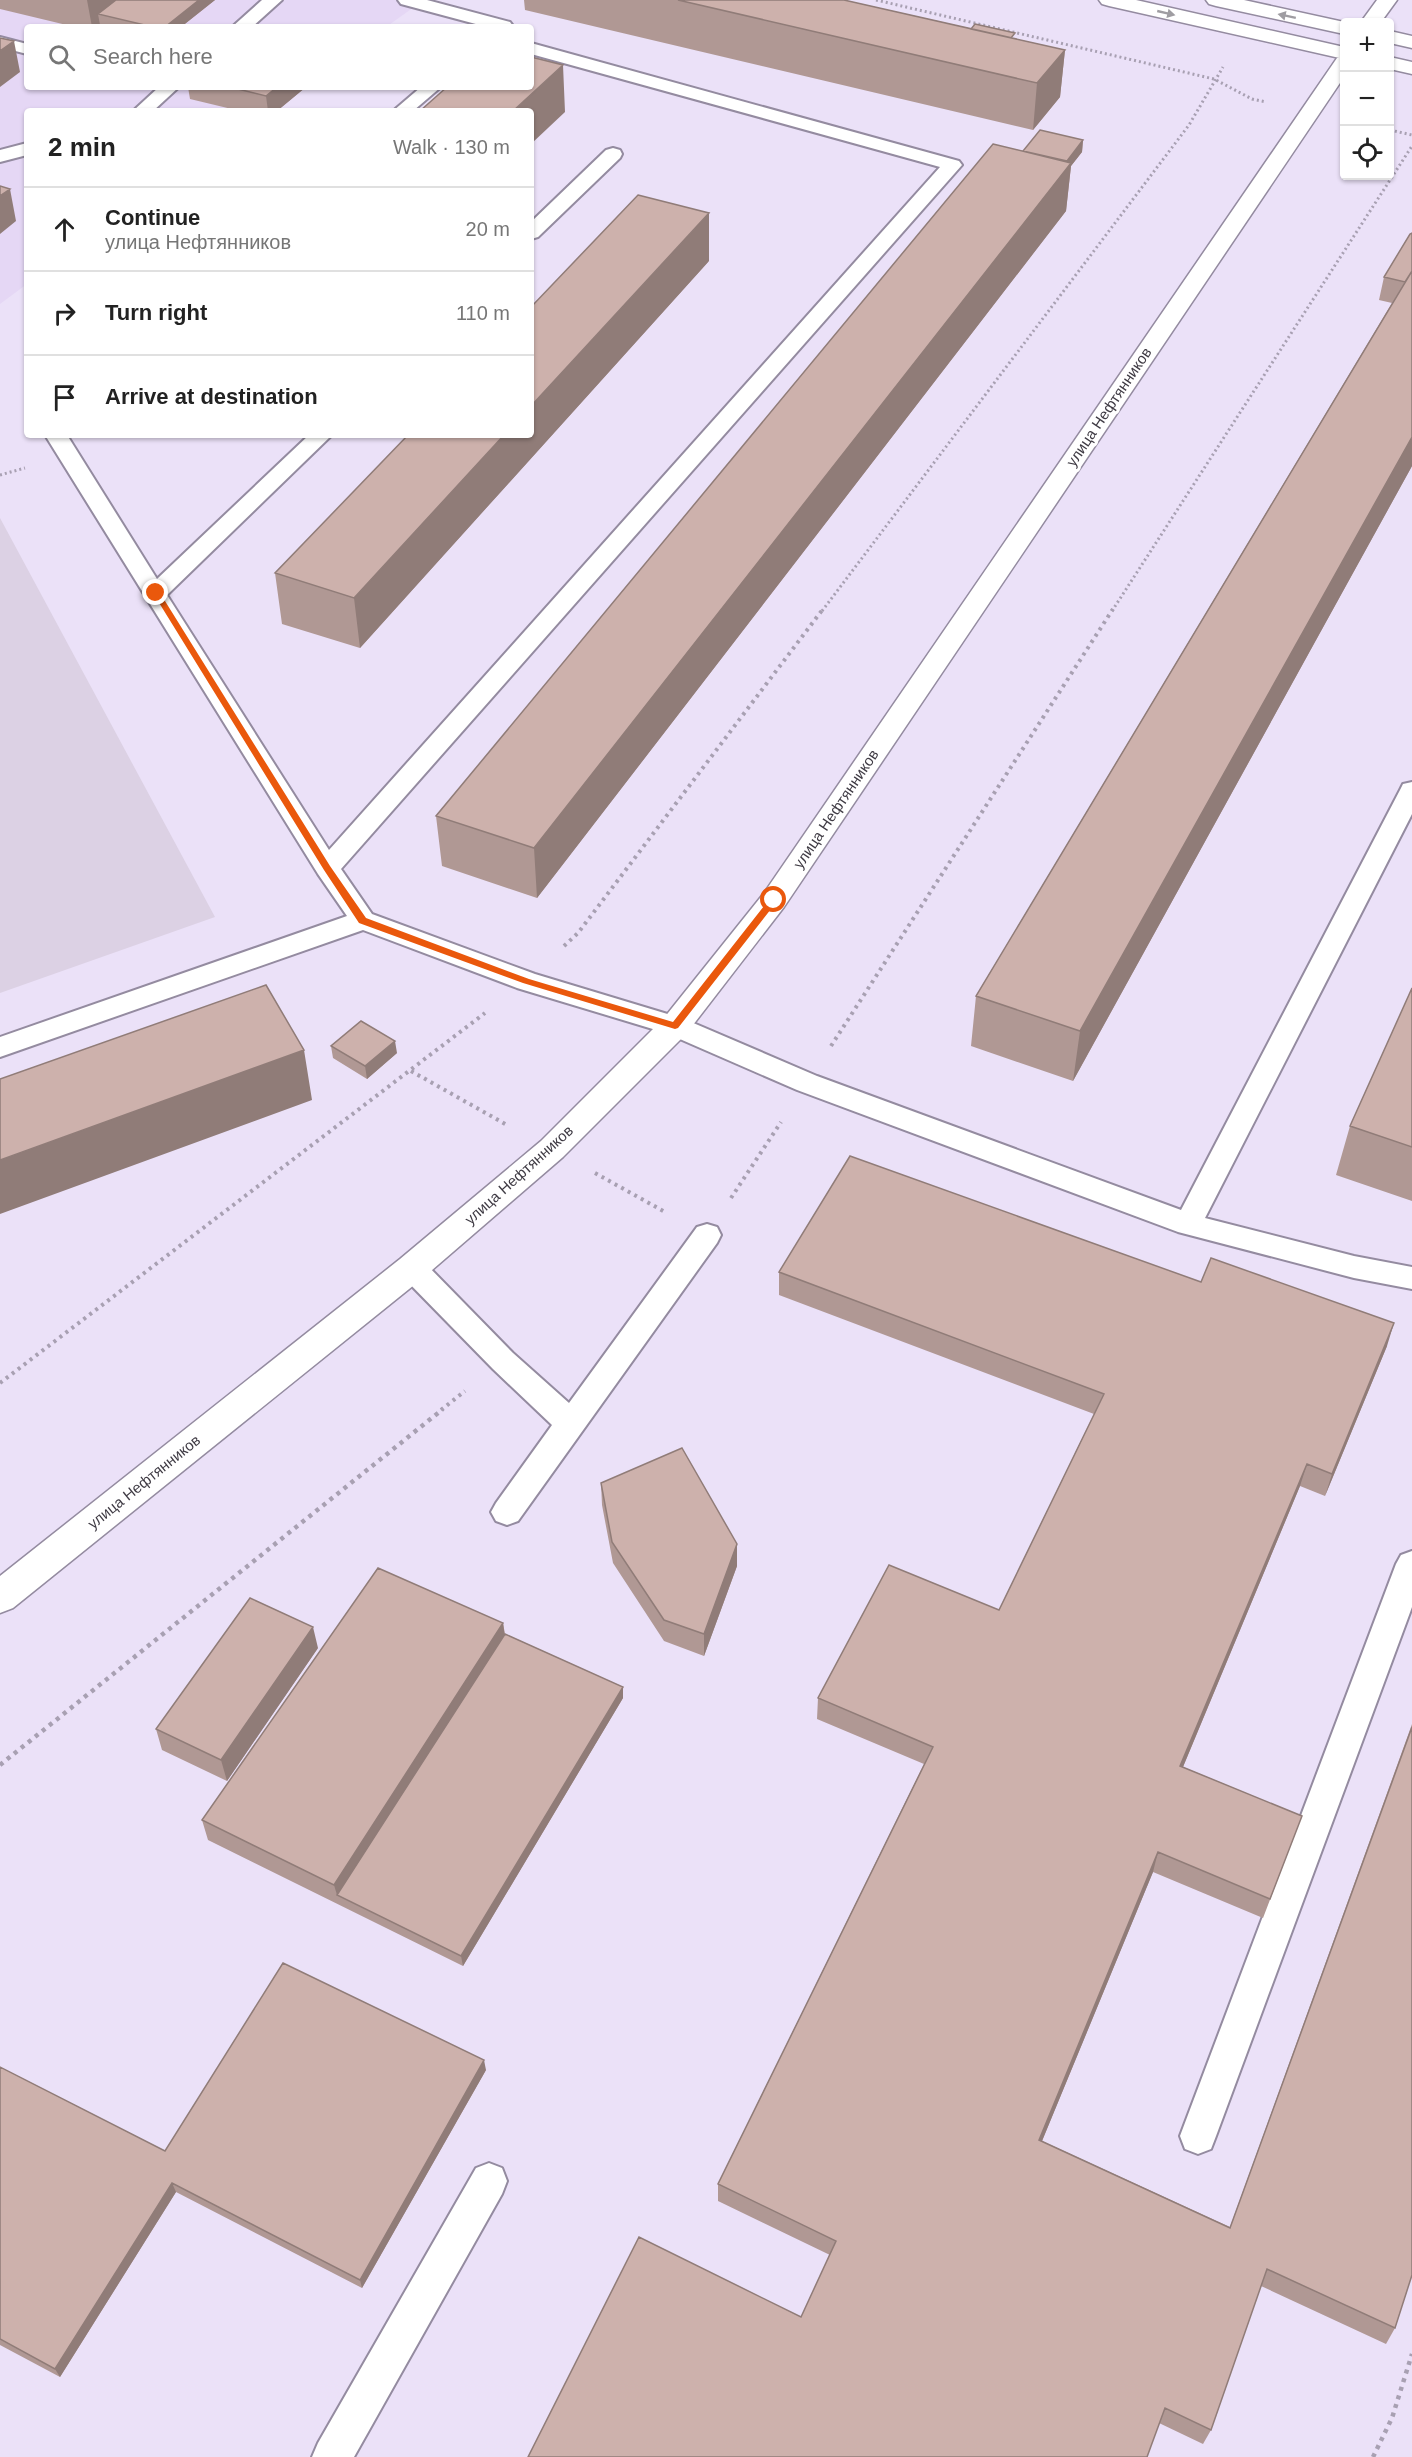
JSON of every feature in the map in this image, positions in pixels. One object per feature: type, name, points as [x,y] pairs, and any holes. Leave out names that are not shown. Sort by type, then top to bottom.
[{"type":"street","points":[[1109,0],[1340,52]]},
{"type":"street","points":[[1216,0],[1340,27]]},
{"type":"street","points":[[1374,18],[1387,0]]},
{"type":"street","points":[[1394,38],[1412,42]]},
{"type":"street","points":[[1394,64],[1412,68]]},
{"type":"street","name":"улица Нефтянников","points":[[0,1597],[412,1268],[552,1149],[675,1026],[774,900],[1340,68]]},
{"type":"lane","points":[[245,24],[273,0]]},
{"type":"lane","points":[[407,0],[501,20]]},
{"type":"lane","points":[[0,42],[24,48]]},
{"type":"lane","points":[[327,868],[952,165],[534,49]]},
{"type":"lane","points":[[146,108],[166,90]]},
{"type":"lane","points":[[406,108],[428,90]]},
{"type":"lane","points":[[0,156],[24,150]]},
{"type":"lane","points":[[534,230],[613,154]]},
{"type":"lane","points":[[58,438],[327,868],[363,920],[526,981],[675,1026],[807,1083],[1188,1224],[1354,1267],[1412,1278]]},
{"type":"lane","points":[[156,593],[318,438]]},
{"type":"lane","points":[[1188,1224],[1412,790]]},
{"type":"lane","points":[[0,1047],[363,920]]},
{"type":"lane","points":[[507,1512],[706,1235]]},
{"type":"lane","points":[[412,1268],[503,1361],[571,1424]]},
{"type":"lane","points":[[1198,2136],[1412,1564]]},
{"type":"lane","points":[[332,2457],[489,2181]]},
{"type":"path","points":[[876,0],[1214,79]]},
{"type":"path","points":[[1,1382],[526,981],[578,933],[1189,125],[1214,79],[1250,32]]},
{"type":"path","points":[[1394,131],[1412,135]]},
{"type":"path","points":[[706,1235],[807,1083],[1412,146]]},
{"type":"path","points":[[0,1765],[503,1361]]},
{"type":"path","points":[[1373,2457],[1392,2418],[1412,2354]]},
{"type":"shaded area","points":[[0,0],[424,0],[390,24],[24,24],[24,90],[299,90],[273,108],[24,108],[24,286],[0,304]]},
{"type":"shaded area","points":[[0,518],[215,917],[0,993]]},
{"type":"building","points":[[116,0],[199,0],[169,24],[140,24],[98,14]]},
{"type":"building","points":[[678,0],[844,0],[1065,50],[1037,83]]},
{"type":"building","points":[[975,24],[1015,33],[1011,38],[971,29]]},
{"type":"building","points":[[0,38],[14,41],[0,51]]},
{"type":"building","points":[[534,58],[563,65],[516,108],[423,108],[444,90],[534,90]]},
{"type":"building","points":[[242,90],[273,90],[266,96]]},
{"type":"building","points":[[1040,130],[1083,140],[1067,161],[1023,151]]},
{"type":"building","points":[[993,144],[1071,163],[534,848],[436,816]]},
{"type":"building","points":[[0,186],[10,189],[0,196]]},
{"type":"building","points":[[638,195],[709,213],[534,403],[534,304]]},
{"type":"building","points":[[1412,233],[1412,271],[1405,282],[1384,277],[1410,234]]},
{"type":"building","points":[[1412,271],[1412,437],[1080,1031],[976,996]]},
{"type":"building","points":[[405,438],[501,438],[354,598],[275,573]]},
{"type":"building","points":[[266,985],[304,1050],[0,1160],[0,1079]]},
{"type":"building","points":[[1412,988],[1412,1147],[1350,1126]]},
{"type":"building","points":[[361,1021],[395,1041],[365,1066],[331,1046]]},
{"type":"building","points":[[850,1156],[1201,1282],[1211,1258],[1394,1323],[1332,1474],[1307,1464],[1180,1766],[1302,1816],[1270,1899],[1158,1852],[1039,2140],[1230,2228],[1412,1727],[1412,2275],[1395,2328],[1267,2269],[1211,2430],[1165,2408],[1147,2457],[528,2457],[639,2237],[801,2317],[836,2241],[718,2184],[933,1747],[818,1698],[889,1565],[999,1610],[1104,1394],[779,1272]]},
{"type":"building","points":[[682,1448],[737,1544],[704,1634],[664,1620],[612,1542],[601,1483]]},
{"type":"building","points":[[378,1568],[503,1623],[334,1885],[202,1820]]},
{"type":"building","points":[[250,1598],[313,1627],[221,1760],[156,1729]]},
{"type":"building","points":[[505,1634],[623,1687],[461,1956],[337,1895]]},
{"type":"building","points":[[283,1963],[484,2060],[360,2280],[172,2183],[55,2369],[0,2339],[0,2067],[165,2151]]},
{"type":"route","points":[[156,593],[327,868],[363,920],[526,981],[675,1026],[774,900]]}]
